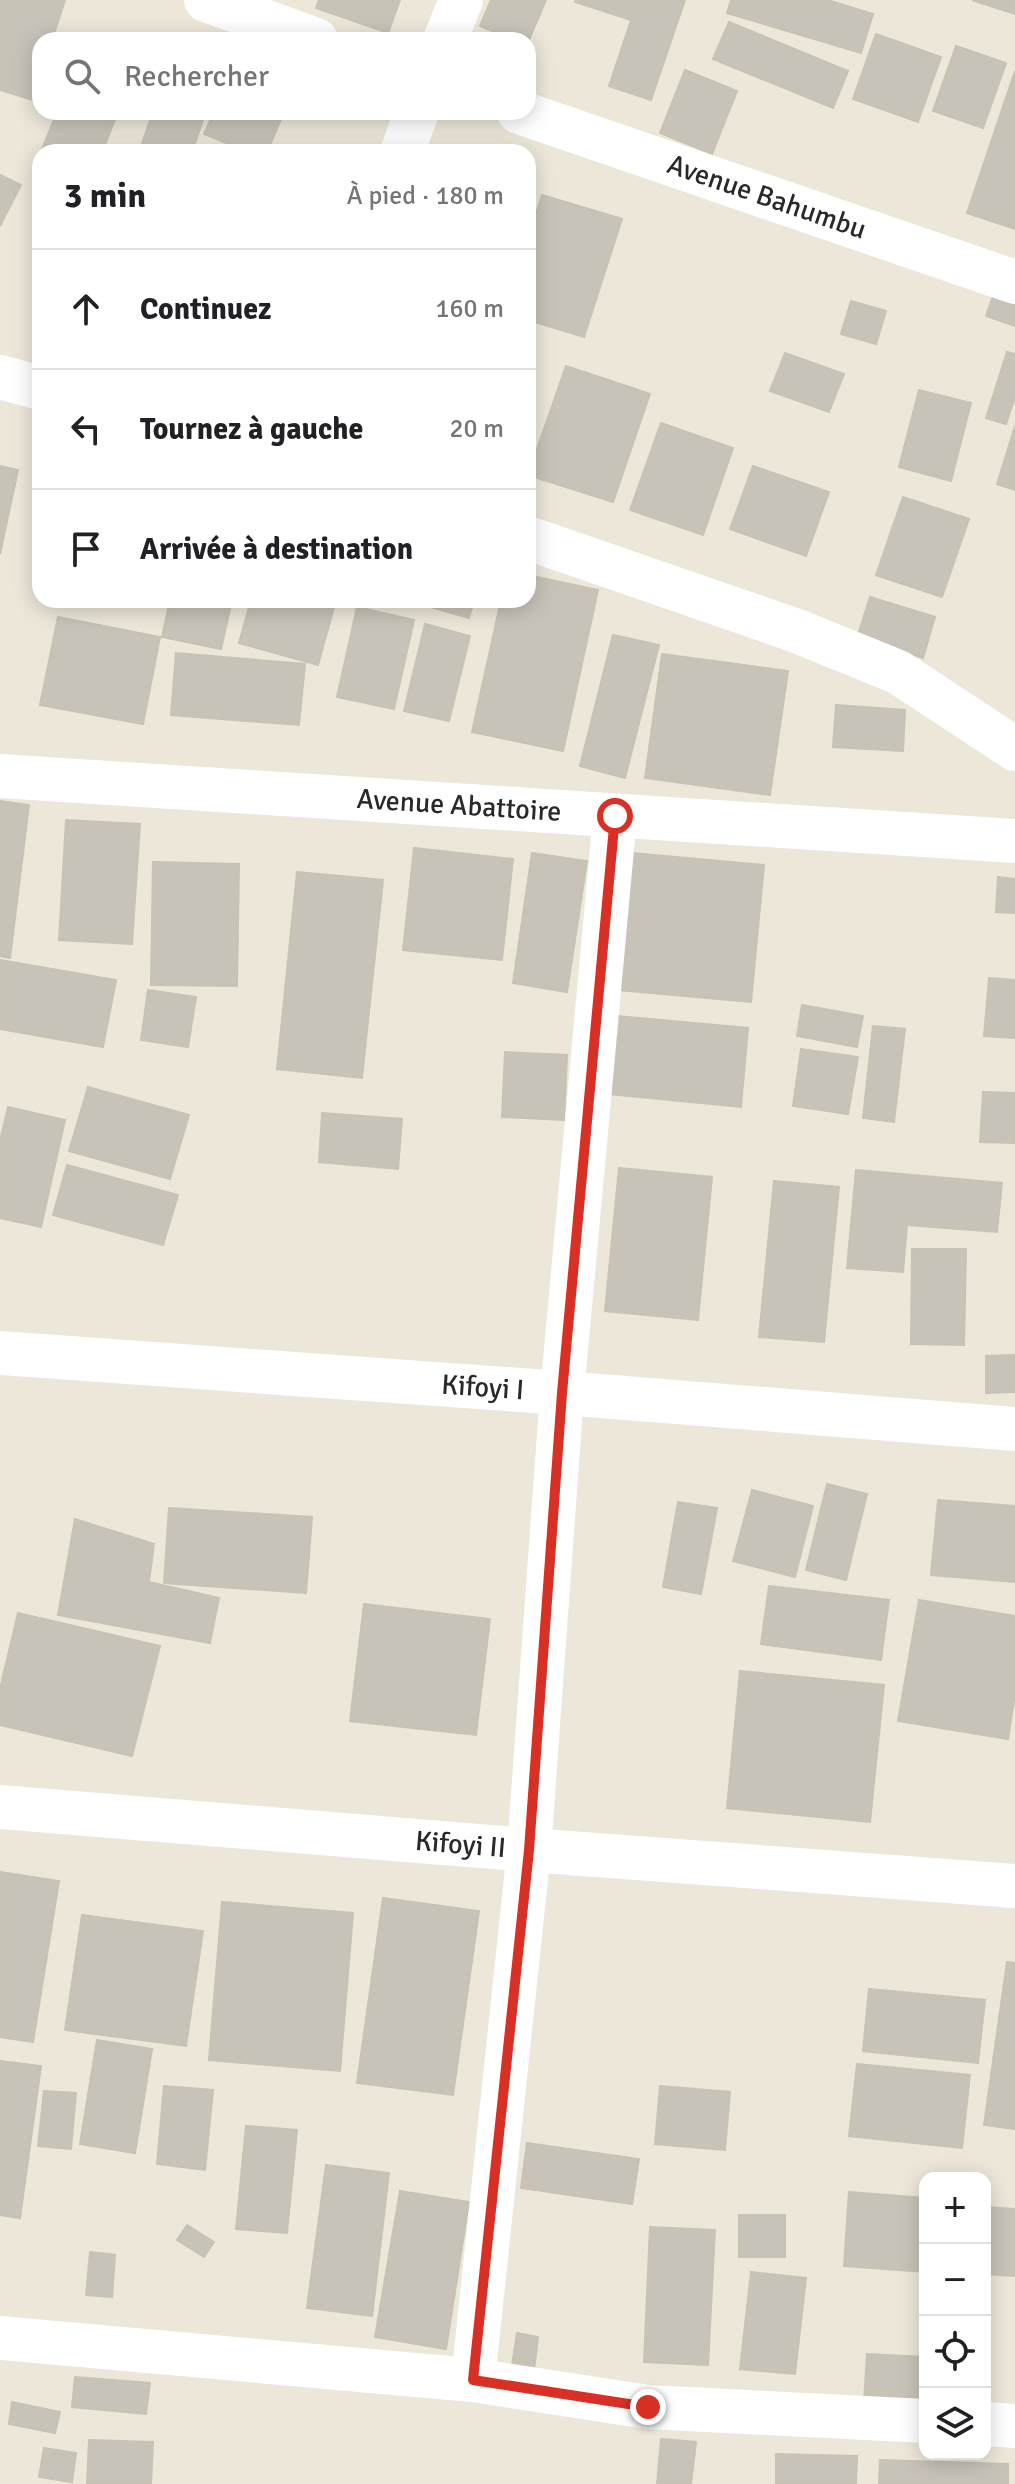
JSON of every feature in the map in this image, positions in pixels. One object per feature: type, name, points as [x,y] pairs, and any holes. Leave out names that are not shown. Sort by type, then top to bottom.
[{"type":"street","points":[[206,0],[294,32]]},
{"type":"street","points":[[448,32],[461,0]]},
{"type":"street","name":"Avenue Bahumbu","points":[[536,118],[1015,282]]},
{"type":"street","points":[[405,144],[414,120]]},
{"type":"street","points":[[0,377],[32,386]]},
{"type":"street","points":[[536,541],[797,631],[898,672],[1015,749]]},
{"type":"street","name":"Avenue Abattoire","points":[[0,776],[1015,841]]},
{"type":"street","points":[[473,2380],[529,1850],[562,1393],[615,816]]},
{"type":"street","name":"Kifoyi I","points":[[0,1353],[1015,1429]]},
{"type":"street","name":"Kifoyi II","points":[[0,1807],[1015,1886]]},
{"type":"street","points":[[0,2338],[473,2380],[648,2407],[919,2421]]},
{"type":"street","points":[[991,2424],[1015,2426]]},
{"type":"building","points":[[0,0],[65,0],[55,32],[32,32],[32,100],[0,90]]},
{"type":"building","points":[[319,0],[400,0],[388,32],[316,8]]},
{"type":"building","points":[[491,0],[546,0],[532,32],[494,32],[480,26]]},
{"type":"building","points":[[576,0],[685,0],[651,100],[609,86],[631,20]]},
{"type":"building","points":[[731,0],[827,0],[873,14],[861,53],[727,13]]},
{"type":"building","points":[[972,0],[1015,0],[1015,14]]},
{"type":"building","points":[[729,22],[848,71],[833,108],[713,59]]},
{"type":"building","points":[[876,34],[941,57],[918,122],[853,99]]},
{"type":"building","points":[[956,46],[1006,63],[983,128],[933,111]]},
{"type":"building","points":[[685,70],[737,91],[712,154],[660,133]]},
{"type":"building","points":[[1015,71],[1015,229],[967,213]]},
{"type":"building","points":[[54,120],[115,120],[105,144],[44,144]]},
{"type":"building","points":[[150,120],[203,120],[195,144],[142,144]]},
{"type":"building","points":[[210,120],[281,120],[270,144],[228,144],[204,134]]},
{"type":"building","points":[[0,175],[21,185],[0,226]]},
{"type":"building","points":[[542,195],[622,219],[584,337],[536,322],[536,214]]},
{"type":"building","points":[[999,279],[1015,285],[1015,326],[986,316]]},
{"type":"building","points":[[851,301],[886,311],[876,344],[841,334]]},
{"type":"building","points":[[1007,352],[1015,354],[1015,397],[1006,424],[986,418]]},
{"type":"building","points":[[785,353],[844,374],[829,412],[770,391]]},
{"type":"building","points":[[566,366],[650,394],[613,502],[536,478],[536,452]]},
{"type":"building","points":[[919,390],[971,403],[951,481],[899,467]]},
{"type":"building","points":[[661,423],[733,448],[703,535],[630,510]]},
{"type":"building","points":[[1015,426],[1015,490],[997,484]]},
{"type":"building","points":[[0,466],[18,470],[0,554]]},
{"type":"building","points":[[753,466],[829,492],[806,556],[730,529]]},
{"type":"building","points":[[903,497],[969,519],[942,597],[876,575]]},
{"type":"building","points":[[536,577],[598,590],[563,751],[472,732],[499,608],[536,608]]},
{"type":"building","points":[[870,597],[935,617],[923,658],[857,638]]},
{"type":"building","points":[[168,608],[230,608],[221,649],[162,637]]},
{"type":"building","points":[[249,608],[334,608],[318,665],[239,643]]},
{"type":"building","points":[[357,608],[414,620],[394,709],[337,697]]},
{"type":"building","points":[[434,608],[472,608],[469,618]]},
{"type":"building","points":[[58,617],[160,637],[143,724],[40,705]]},
{"type":"building","points":[[425,624],[470,636],[449,721],[404,711]]},
{"type":"building","points":[[613,635],[659,645],[625,778],[580,766]]},
{"type":"building","points":[[176,653],[305,664],[299,725],[171,715]]},
{"type":"building","points":[[662,654],[788,671],[770,795],[645,778]]},
{"type":"building","points":[[836,705],[905,710],[903,751],[833,747]]},
{"type":"building","points":[[0,801],[29,805],[10,958],[0,956]]},
{"type":"building","points":[[66,820],[140,824],[132,944],[59,940]]},
{"type":"building","points":[[414,848],[513,859],[502,960],[403,950]]},
{"type":"building","points":[[621,852],[764,865],[751,1002],[607,989]]},
{"type":"building","points":[[532,853],[587,861],[567,992],[513,983]]},
{"type":"building","points":[[153,862],[239,864],[237,986],[151,985]]},
{"type":"building","points":[[297,872],[383,880],[362,1078],[277,1069]]},
{"type":"building","points":[[998,877],[1015,879],[1015,913],[996,912]]},
{"type":"building","points":[[0,960],[116,980],[103,1047],[0,1029]]},
{"type":"building","points":[[989,978],[1015,980],[1015,1038],[984,1036]]},
{"type":"building","points":[[148,990],[196,997],[188,1047],[141,1040]]},
{"type":"building","points":[[802,1005],[863,1016],[857,1047],[797,1036]]},
{"type":"building","points":[[606,1015],[748,1028],[741,1107],[599,1093]]},
{"type":"building","points":[[873,1026],[905,1029],[894,1122],[863,1118]]},
{"type":"building","points":[[801,1049],[858,1057],[848,1114],[793,1106]]},
{"type":"building","points":[[505,1052],[567,1055],[564,1120],[502,1117]]},
{"type":"building","points":[[88,1087],[189,1115],[170,1179],[69,1151]]},
{"type":"building","points":[[983,1092],[1015,1093],[1015,1143],[980,1142]]},
{"type":"building","points":[[8,1107],[65,1120],[41,1227],[0,1218],[0,1141]]},
{"type":"building","points":[[322,1113],[402,1119],[398,1169],[319,1162]]},
{"type":"building","points":[[67,1165],[178,1195],[163,1245],[53,1215]]},
{"type":"building","points":[[619,1168],[712,1177],[698,1320],[605,1311]]},
{"type":"building","points":[[856,1170],[1002,1183],[997,1232],[907,1225],[903,1272],[847,1268]]},
{"type":"building","points":[[774,1181],[839,1187],[824,1342],[759,1337]]},
{"type":"building","points":[[912,1249],[966,1249],[964,1345],[911,1344]]},
{"type":"building","points":[[1015,1355],[1015,1392],[986,1393],[986,1356]]},
{"type":"building","points":[[827,1484],[867,1494],[846,1580],[806,1570]]},
{"type":"building","points":[[752,1490],[813,1506],[795,1577],[733,1561]]},
{"type":"building","points":[[938,1500],[1015,1506],[1015,1582],[931,1575]]},
{"type":"building","points":[[678,1502],[717,1508],[701,1594],[663,1587]]},
{"type":"building","points":[[169,1508],[312,1517],[306,1593],[164,1583]]},
{"type":"building","points":[[75,1519],[154,1544],[149,1582],[219,1598],[210,1643],[58,1615]]},
{"type":"building","points":[[769,1586],[889,1600],[881,1660],[761,1644]]},
{"type":"building","points":[[919,1600],[1015,1616],[1015,1694],[1008,1739],[898,1721]]},
{"type":"building","points":[[364,1604],[490,1619],[476,1735],[350,1721]]},
{"type":"building","points":[[18,1613],[160,1646],[132,1756],[0,1725],[0,1689]]},
{"type":"building","points":[[740,1671],[884,1685],[870,1822],[727,1808]]},
{"type":"building","points":[[0,1872],[59,1881],[33,2042],[0,2037]]},
{"type":"building","points":[[383,1898],[479,1911],[453,2095],[357,2083]]},
{"type":"building","points":[[222,1902],[353,1913],[340,2071],[209,2060]]},
{"type":"building","points":[[82,1915],[203,1931],[186,2046],[65,2030]]},
{"type":"building","points":[[1007,1962],[1015,1963],[1015,2129],[984,2125]]},
{"type":"building","points":[[869,1989],[985,2000],[978,2063],[863,2051]]},
{"type":"building","points":[[97,2040],[152,2049],[135,2153],[80,2144]]},
{"type":"building","points":[[0,2061],[41,2066],[20,2218],[0,2215]]},
{"type":"building","points":[[857,2064],[970,2075],[962,2148],[849,2136]]},
{"type":"building","points":[[164,2086],[213,2090],[205,2170],[157,2164]]},
{"type":"building","points":[[660,2086],[730,2092],[725,2150],[655,2144]]},
{"type":"building","points":[[44,2091],[76,2093],[71,2149],[38,2146]]},
{"type":"building","points":[[246,2126],[297,2130],[287,2233],[236,2229]]},
{"type":"building","points":[[527,2143],[639,2159],[632,2204],[521,2188]]},
{"type":"building","points":[[326,2165],[389,2173],[372,2316],[307,2308]]},
{"type":"building","points":[[400,2191],[469,2202],[446,2349],[375,2337]]},
{"type":"building","points":[[849,2192],[919,2198],[919,2272],[844,2266]]},
{"type":"building","points":[[991,2207],[1015,2209],[1015,2276],[991,2274]]},
{"type":"building","points":[[739,2215],[785,2215],[785,2257],[739,2257]]},
{"type":"building","points":[[187,2225],[214,2242],[204,2257],[177,2240]]},
{"type":"building","points":[[650,2227],[715,2230],[708,2365],[644,2362]]},
{"type":"building","points":[[90,2252],[115,2255],[112,2297],[86,2295]]},
{"type":"building","points":[[751,2272],[806,2278],[795,2374],[740,2369]]},
{"type":"building","points":[[517,2333],[538,2337],[534,2370],[512,2366]]},
{"type":"building","points":[[867,2354],[919,2357],[919,2406],[864,2402]]},
{"type":"building","points":[[75,2377],[150,2383],[146,2414],[72,2407]]},
{"type":"building","points":[[12,2402],[60,2412],[55,2433],[9,2424]]},
{"type":"building","points":[[661,2439],[696,2442],[691,2484],[657,2484]]},
{"type":"building","points":[[89,2440],[153,2442],[151,2484],[87,2484]]},
{"type":"building","points":[[44,2448],[76,2453],[72,2482],[39,2477]]},
{"type":"building","points":[[776,2454],[857,2456],[856,2484],[776,2484]]},
{"type":"building","points":[[880,2460],[1008,2464],[1008,2484],[879,2484]]},
{"type":"route","points":[[615,816],[562,1393],[529,1850],[473,2380],[648,2407]]}]
